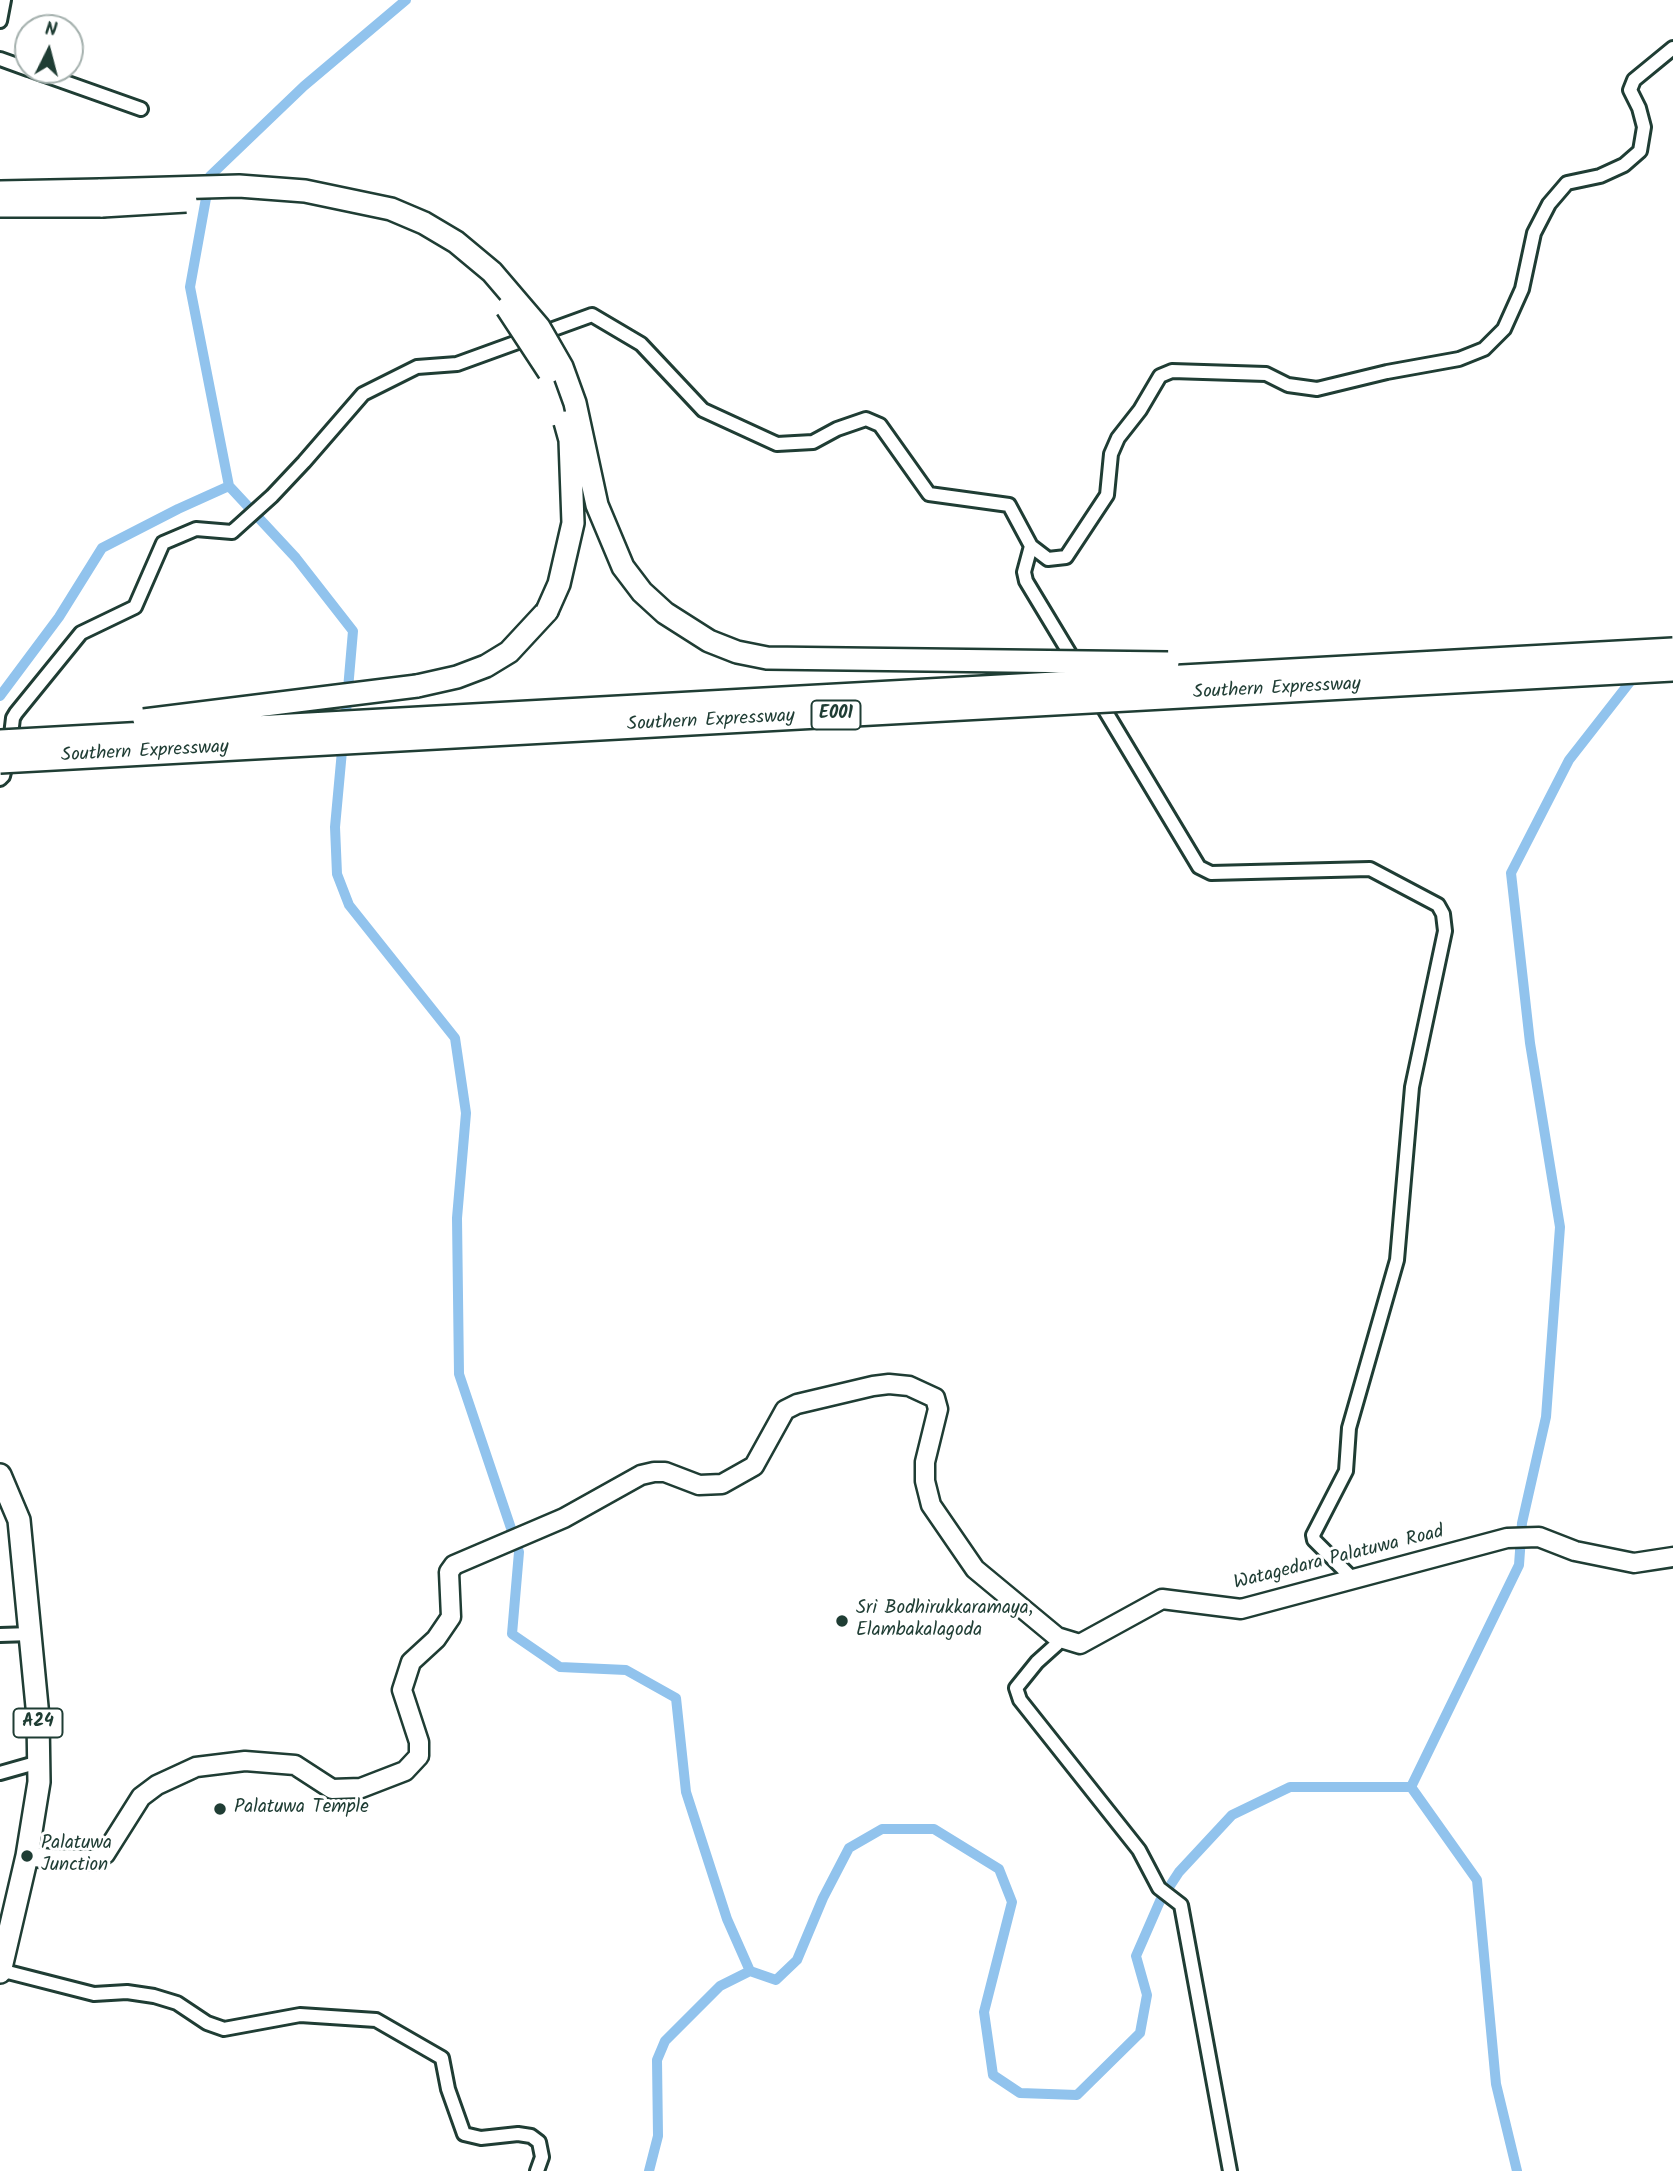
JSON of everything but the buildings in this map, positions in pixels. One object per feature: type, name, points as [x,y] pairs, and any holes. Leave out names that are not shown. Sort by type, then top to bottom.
[{"type":"highway","points":[[0,206],[239,186],[305,191],[391,209],[424,223],[456,242],[492,272],[539,327],[562,367],[575,403],[597,505],[623,566],[642,592],[665,613],[709,640],[737,652],[766,658],[867,661],[1458,661]]},
{"type":"highway","points":[[0,192],[101,198],[250,198],[348,208],[386,218],[429,239],[460,261],[493,291],[514,317],[548,369],[570,440],[573,523],[559,583],[547,611],[509,652],[486,666],[457,677],[417,685],[0,740]]},
{"type":"highway","name":"Southern Expressway","points":[[0,740],[1673,649]]},
{"type":"highway","name":"Southern Expressway","points":[[0,762],[1673,670]]},
{"type":"highway","name":"A24","points":[[0,1475],[19,1520],[38,1717],[39,1762],[39,1782],[27,1856],[0,1971]]},
{"type":"street","points":[[0,21],[4,0]]},
{"type":"street","points":[[0,779],[9,752],[16,713],[81,633],[135,607],[163,543],[196,528],[232,532],[272,496],[363,394],[417,367],[457,364],[592,315],[641,344],[703,410],[777,444],[813,442],[837,429],[866,419],[880,425],[929,494],[1009,505],[1031,546],[1048,559],[1066,557],[1107,495],[1111,454],[1118,438],[1140,410],[1160,376],[1172,371],[1266,374],[1288,385],[1317,389],[1387,372],[1459,359],[1484,349],[1504,330],[1522,289],[1534,233],[1549,204],[1567,183],[1600,176],[1624,165],[1640,151],[1644,127],[1630,90],[1634,80],[1673,48]]},
{"type":"street","points":[[71,84],[141,109]]},
{"type":"street","points":[[1031,546],[1024,572],[1026,581],[1199,867],[1211,873],[1370,870],[1438,905],[1443,914],[1445,931],[1412,1087],[1397,1260],[1349,1428],[1346,1471],[1312,1535],[1353,1579]]},
{"type":"street","points":[[27,1856],[95,1860],[105,1854],[141,1797],[157,1785],[196,1767],[245,1761],[295,1765],[332,1789],[361,1788],[405,1771],[419,1756],[419,1742],[402,1690],[411,1662],[436,1639],[451,1617],[449,1572],[454,1564],[564,1518],[641,1475],[665,1472],[699,1485],[722,1483],[754,1466],[785,1410],[797,1404],[873,1386],[909,1386],[934,1398],[938,1409],[925,1462],[925,1481],[931,1505],[975,1569],[1057,1637],[1057,1644],[1037,1662],[1016,1688],[1020,1700],[1139,1850],[1159,1888],[1181,1905],[1230,2171]]},
{"type":"street","name":"Watagedara Palatuwa Road","points":[[1057,1637],[1080,1644],[1162,1599],[1241,1609],[1507,1538],[1539,1538],[1575,1551],[1634,1563],[1673,1557]]},
{"type":"street","points":[[0,1634],[30,1634]]},
{"type":"street","points":[[0,1773],[39,1762]]},
{"type":"street","points":[[0,1971],[94,1994],[127,1992],[153,1996],[177,2003],[207,2023],[224,2029],[300,2015],[376,2020],[442,2058],[464,2134],[481,2138],[518,2134],[531,2136],[539,2142],[542,2157],[537,2171]]},
{"type":"waterway","points":[[345,724],[353,631],[296,558],[229,486],[190,287],[210,176],[304,86],[406,0]]},
{"type":"waterway","points":[[0,696],[59,617],[102,548],[229,486]]},
{"type":"waterway","points":[[1517,2171],[1496,2084],[1477,1880],[1411,1787],[1519,1565],[1522,1523],[1546,1417],[1560,1227],[1530,1043],[1511,873],[1569,760],[1637,673]]},
{"type":"waterway","points":[[343,740],[335,827],[337,874],[349,905],[455,1038],[466,1113],[457,1218],[459,1374],[519,1552],[512,1634],[560,1667],[626,1670],[676,1698],[686,1792],[727,1919],[750,1971],[776,1980],[797,1960],[823,1898],[849,1848],[882,1829],[934,1829],[999,1869],[1012,1902],[984,2012],[993,2075],[1020,2093],[1077,2095],[1140,2033],[1147,1995],[1136,1956],[1160,1901],[1179,1872],[1232,1815],[1290,1787],[1411,1787]]},
{"type":"waterway","points":[[649,2171],[658,2136],[657,2060],[665,2041],[720,1986],[750,1971]]},
{"type":"place","name":"Sri Bodhirukkaramaya, Elambakalagoda","points":[[842,1621]]},
{"type":"place","name":"Palatuwa Temple","points":[[220,1809]]},
{"type":"place","name":"Palatuwa Junction","points":[[27,1856]]}]
